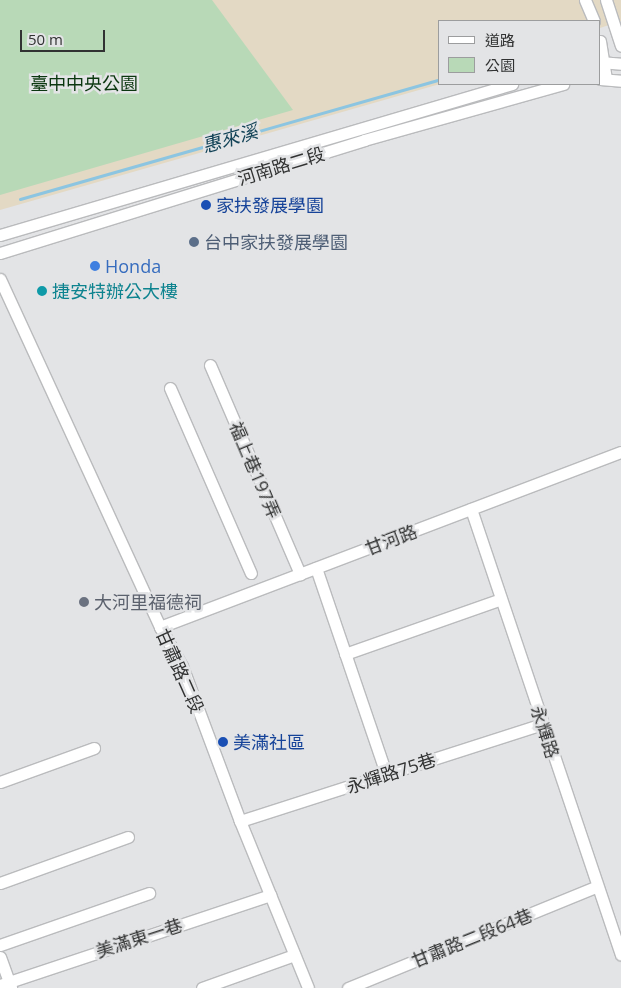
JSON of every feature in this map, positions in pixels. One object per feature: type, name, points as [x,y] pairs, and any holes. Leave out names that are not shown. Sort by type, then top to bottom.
[{"type":"street","points":[[585,0],[594,20]]},
{"type":"street","points":[[602,62],[621,45],[606,0]]},
{"type":"street","points":[[602,62],[621,64]]},
{"type":"street","points":[[602,62],[603,79],[621,81]]},
{"type":"street","name":"河南路二段","points":[[0,235],[509,85]]},
{"type":"street","name":"河南路二段","points":[[0,253],[364,140],[559,85]]},
{"type":"street","name":"甘肅路二段","points":[[0,279],[160,627],[182,666],[240,821],[308,988]]},
{"type":"street","name":"福上巷197弄","points":[[210,365],[300,574]]},
{"type":"street","points":[[170,388],[251,573]]},
{"type":"street","name":"甘河路","points":[[160,627],[621,452]]},
{"type":"street","name":"永輝路","points":[[471,509],[596,887],[621,954]]},
{"type":"street","points":[[316,568],[386,774]]},
{"type":"street","points":[[345,654],[501,599]]},
{"type":"street","name":"永輝路75巷","points":[[240,821],[542,724]]},
{"type":"street","points":[[0,782],[94,748]]},
{"type":"street","points":[[0,883],[128,837]]},
{"type":"street","name":"甘肅路二段64巷","points":[[348,988],[596,887]]},
{"type":"street","points":[[0,945],[149,892]]},
{"type":"street","name":"美滿東一巷","points":[[6,985],[270,895]]},
{"type":"street","points":[[202,988],[294,955]]},
{"type":"street","points":[[0,957],[6,985]]},
{"type":"shaded area","points":[[0,0],[621,0],[621,21],[601,28],[601,20],[438,20],[438,85],[0,210]]},
{"type":"green space","name":"臺中中央公園","points":[[0,0],[212,0],[293,110],[0,195]]},
{"type":"waterway","name":"惠來溪","points":[[20,199],[438,80]]},
{"type":"place","name":"家扶發展學園","points":[[206,205]]},
{"type":"place","name":"台中家扶發展學園","points":[[194,242]]},
{"type":"place","name":"Honda","points":[[95,266]]},
{"type":"place","name":"捷安特辦公大樓","points":[[42,291]]},
{"type":"place","name":"大河里福德祠","points":[[84,602]]},
{"type":"place","name":"美滿社區","points":[[223,742]]}]
